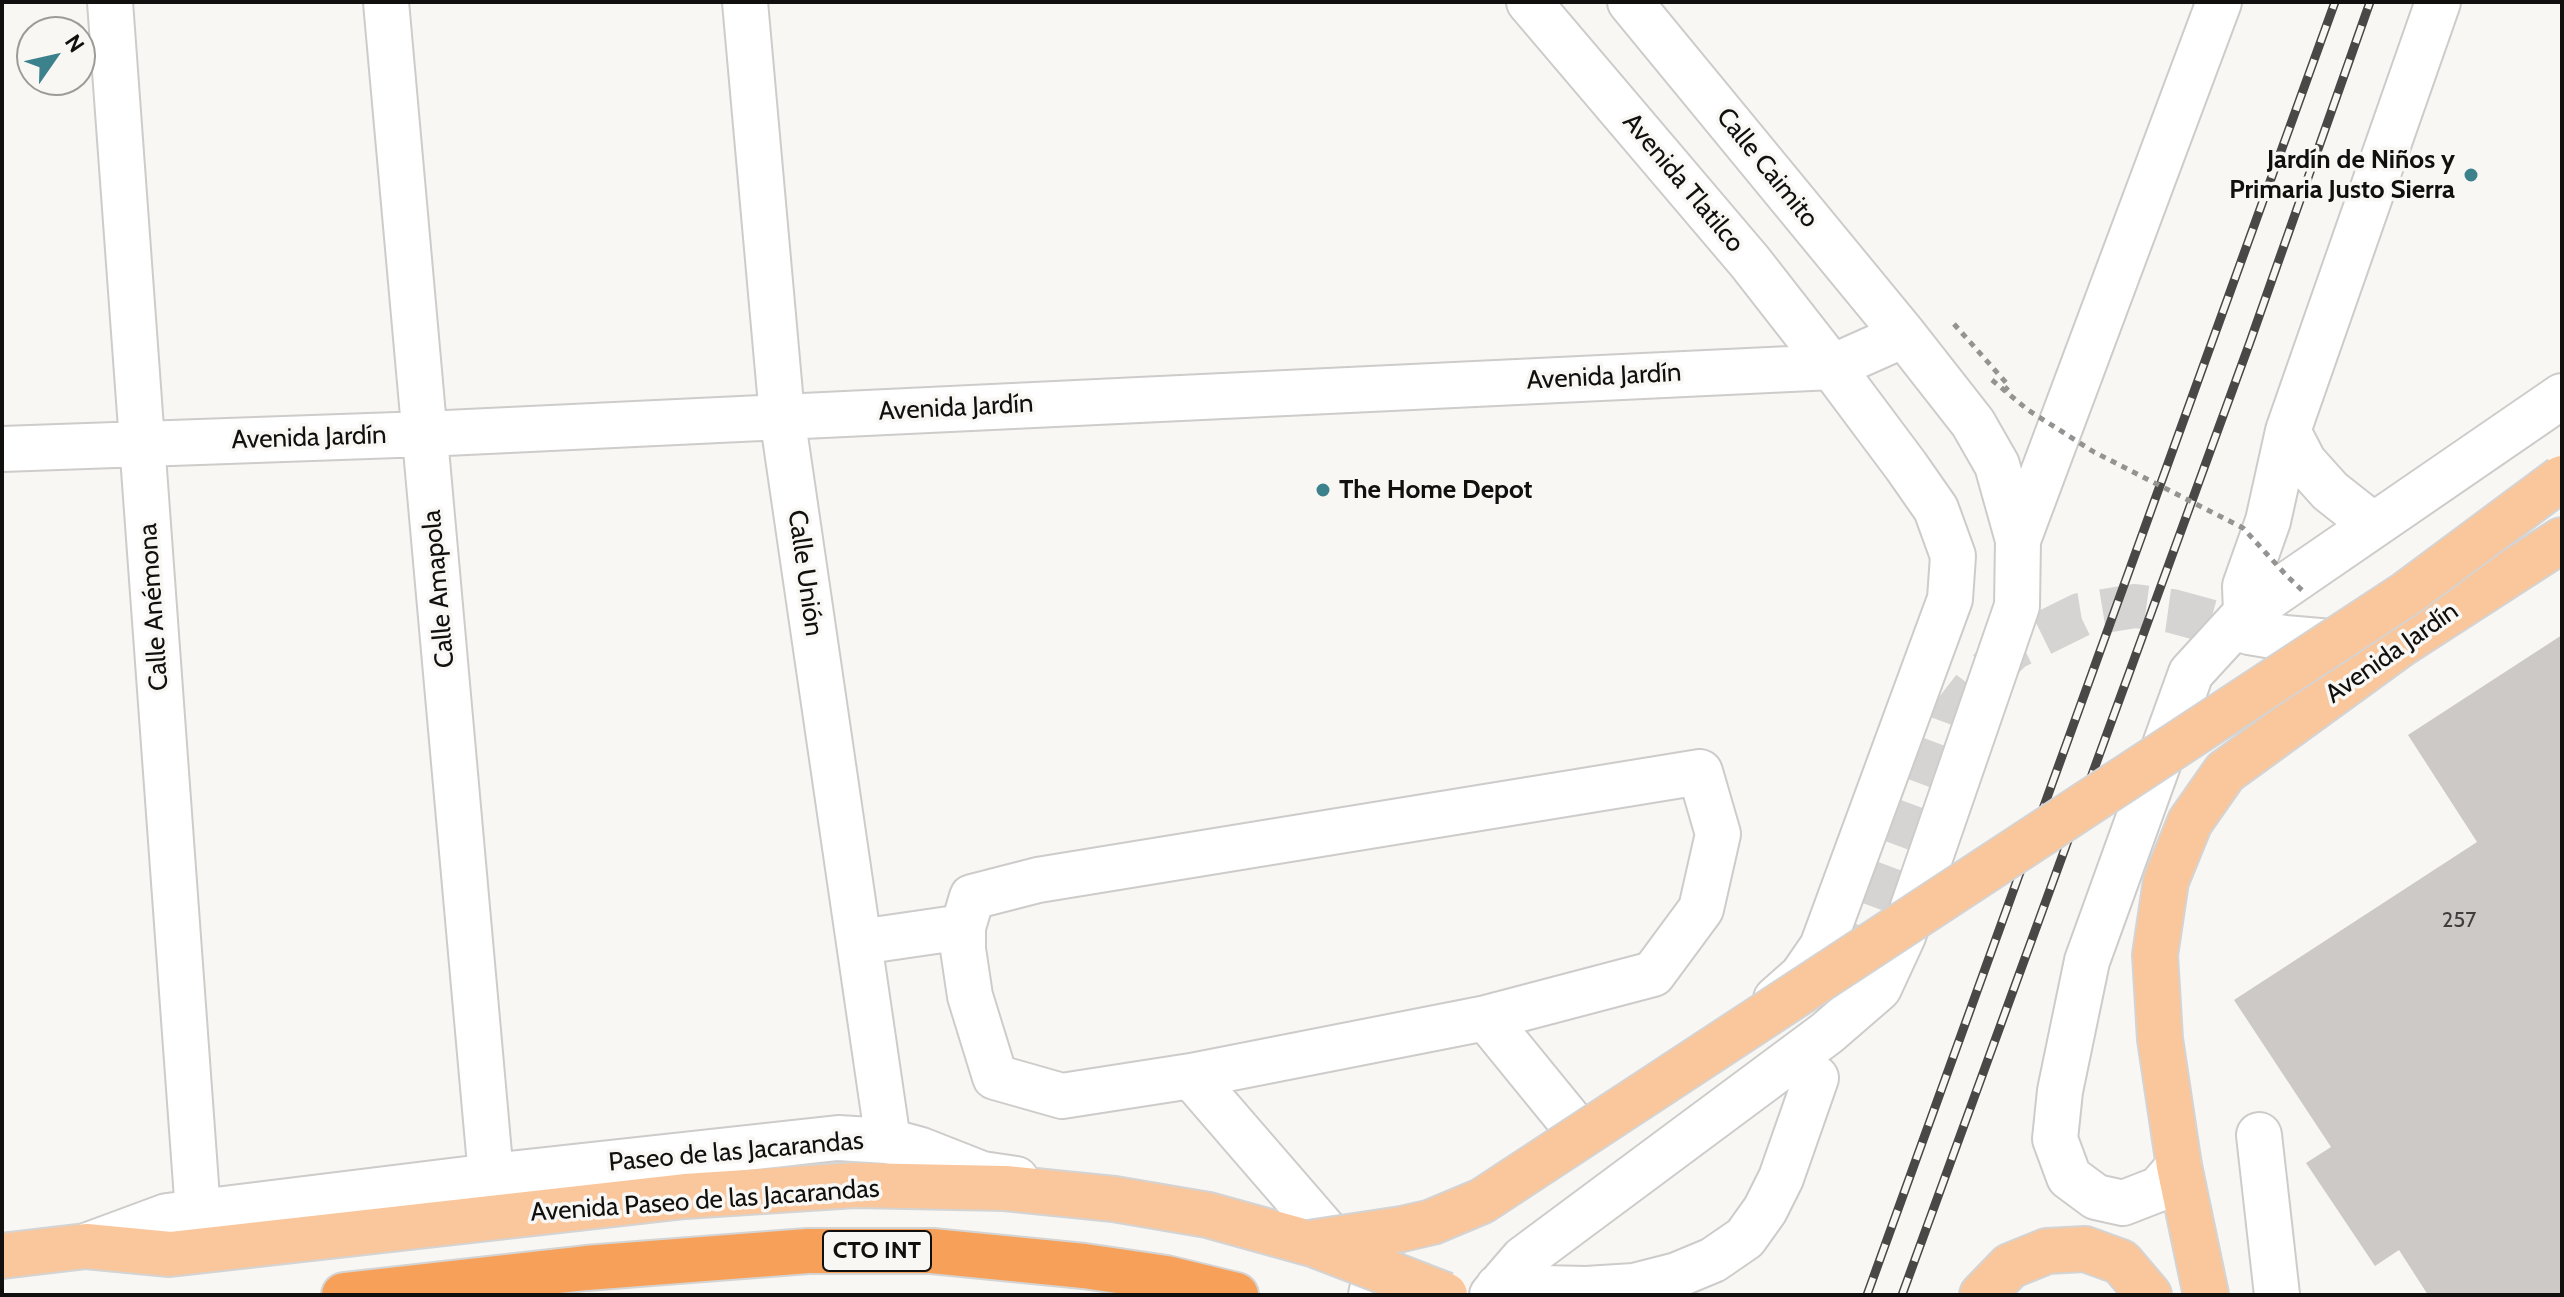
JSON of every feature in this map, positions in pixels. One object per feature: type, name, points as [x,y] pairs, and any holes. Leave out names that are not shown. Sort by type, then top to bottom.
[{"type":"highway","name":"CTO INT","points":[[344,1295],[586,1268],[808,1251],[932,1251],[1084,1266],[1166,1278],[1236,1295]]},
{"type":"main road","points":[[1317,1237],[1402,1229],[1432,1222],[1482,1201],[2406,594],[2562,478]]},
{"type":"main road","name":"Avenida Jardín","points":[[2206,1295],[2179,1166],[2160,1039],[2155,955],[2166,881],[2190,822],[2225,772],[2401,644],[2562,540]]},
{"type":"main road","name":"Avenida Paseo de las Jacarandas","points":[[2,1256],[86,1246],[170,1254],[685,1196],[855,1185],[1005,1188],[1114,1199],[1317,1237],[1445,1295]]},
{"type":"main road","points":[[1982,1295],[2010,1266],[2047,1251],[2085,1249],[2121,1262],[2149,1295]]},
{"type":"street","name":"Calle Anémona","points":[[110,2],[198,1212]]},
{"type":"street","name":"Calle Amapola","points":[[386,2],[491,1176]]},
{"type":"street","name":"Calle Unión","points":[[745,2],[782,416],[888,1141]]},
{"type":"street","name":"Avenida Tlatilco","points":[[1529,2],[1750,262],[1832,367],[1936,509],[1953,556],[1950,599],[1822,947],[1802,976],[1771,1002],[1579,1132]]},
{"type":"street","name":"Calle Caimito","points":[[1630,2],[1973,423],[1997,465],[2018,540]]},
{"type":"street","points":[[1495,1291],[1523,1259],[1827,1033],[1879,988],[1903,936],[2017,606],[2018,540],[2219,2]]},
{"type":"street","points":[[2248,623],[2245,586],[2268,521],[2288,431],[2438,2]]},
{"type":"street","name":"Avenida Jardín","points":[[2,449],[425,434],[1832,367],[1904,335]]},
{"type":"street","points":[[2179,1166],[2159,1189],[2123,1203],[2096,1197],[2069,1177],[2055,1139],[2060,1091],[2087,961],[2191,673],[2248,623],[2373,525],[2562,396]]},
{"type":"street","points":[[2288,431],[2304,462],[2330,491],[2373,525]]},
{"type":"street","points":[[2248,623],[2344,644],[2401,644]]},
{"type":"street","points":[[1700,772],[1718,834],[1701,909],[1653,974],[1486,1018],[1191,1076],[1062,1096],[995,1077],[970,996],[963,927],[972,897],[1038,880],[1700,772]]},
{"type":"street","points":[[860,942],[963,927]]},
{"type":"street","points":[[1486,1018],[1579,1132]]},
{"type":"street","points":[[1191,1076],[1317,1237]]},
{"type":"street","points":[[1495,1291],[1634,1286],[1677,1275],[1713,1260],[1745,1238],[1765,1210],[1781,1178],[1816,1078]]},
{"type":"street","name":"Paseo de las Jacarandas","points":[[86,1246],[167,1216],[838,1138],[888,1141],[921,1150],[982,1174],[1269,1219],[1317,1237],[1383,1240],[1429,1231],[1579,1132]]},
{"type":"street","points":[[2259,1135],[2277,1295]]},
{"type":"street","points":[[1371,1295],[1383,1240]]},
{"type":"street","points":[[1383,1240],[1409,1295]]},
{"type":"path","points":[[1992,380],[2028,410],[2094,452],[2243,528],[2306,594]]},
{"type":"building","points":[[2562,635],[2562,1295],[2428,1295],[2399,1250],[2375,1266],[2306,1163],[2331,1147],[2234,1000],[2477,842],[2408,735]]},
{"type":"tunnel","points":[[1856,971],[1950,719],[1983,676],[2013,648],[2080,615],[2135,606],[2172,611],[2249,632]]},
{"type":"railway","points":[[1867,1295],[2335,2]]},
{"type":"railway","points":[[1902,1295],[2250,342],[2370,2]]},
{"type":"place","name":"Jardín de Niños y Primaria Justo Sierra","points":[[2471,175]]},
{"type":"place","name":"The Home Depot","points":[[1323,490]]}]
